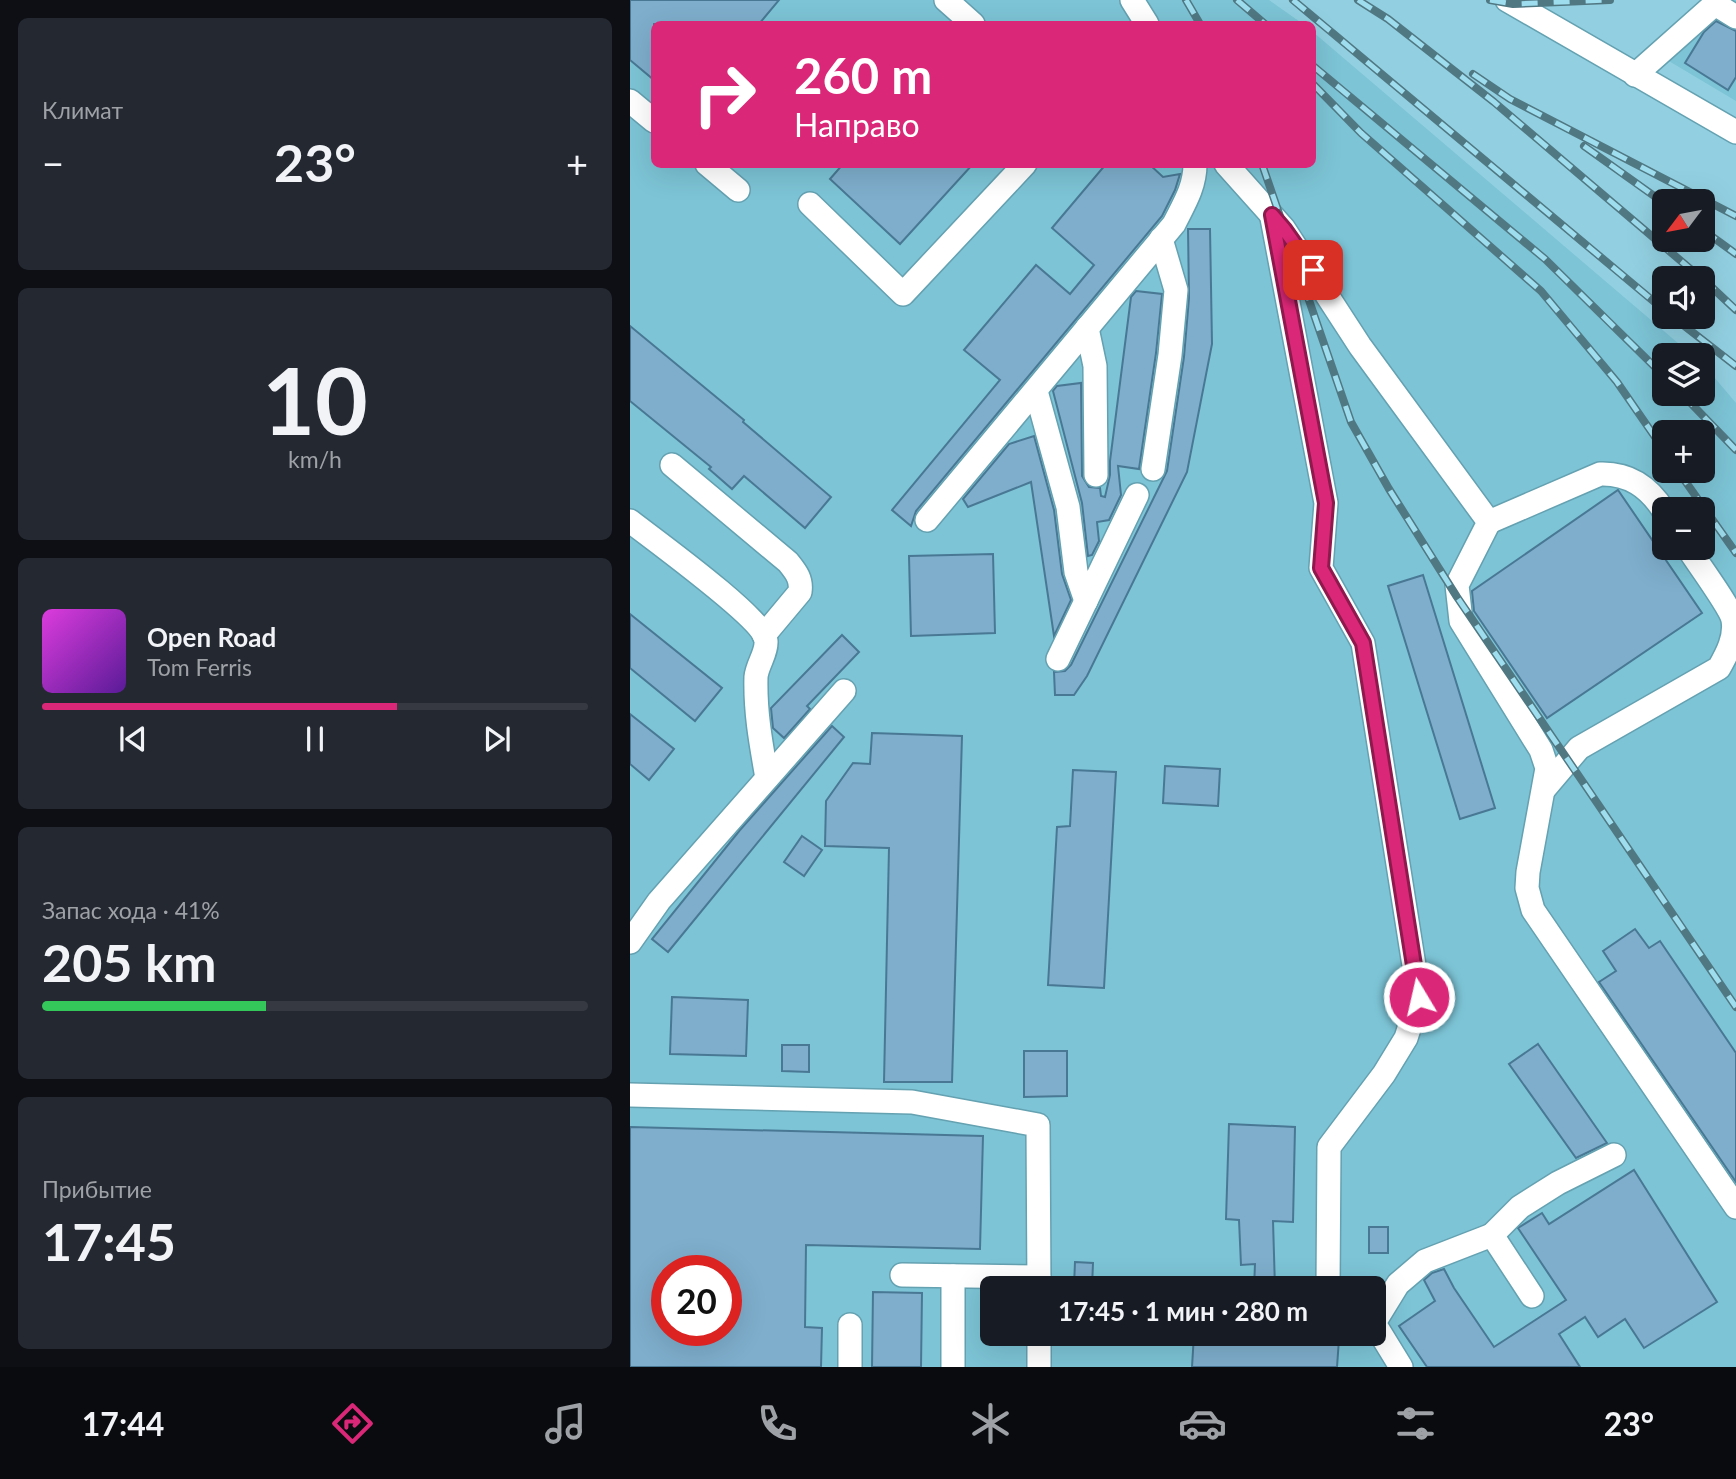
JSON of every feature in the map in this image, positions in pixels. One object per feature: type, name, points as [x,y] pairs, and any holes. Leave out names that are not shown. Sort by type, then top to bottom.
[{"type":"street","points":[[946,0],[970,21]]},
{"type":"street","points":[[1132,0],[1145,21]]},
{"type":"street","points":[[1507,0],[1736,132]]},
{"type":"street","points":[[1635,75],[1715,4],[1736,17]]},
{"type":"street","points":[[630,101],[651,118]]},
{"type":"street","points":[[712,168],[738,190]]},
{"type":"street","points":[[810,204],[903,294],[1021,168]]},
{"type":"street","points":[[927,520],[1168,232],[1189,196],[1195,168]]},
{"type":"street","points":[[1230,168],[1284,229],[1360,346],[1489,522]]},
{"type":"street","points":[[1272,215],[1326,503],[1321,568],[1363,643],[1419,997],[1406,1038],[1384,1074],[1329,1147],[1328,1276]]},
{"type":"street","points":[[1153,470],[1170,355],[1176,290],[1168,232]]},
{"type":"street","points":[[1087,328],[1095,366],[1096,475]]},
{"type":"street","points":[[1036,391],[1068,507],[1076,572],[1086,601]]},
{"type":"street","points":[[672,465],[788,562],[796,573],[801,584],[800,592],[764,635]]},
{"type":"street","points":[[1652,497],[1643,486],[1615,473],[1600,474],[1489,522],[1457,585],[1461,621],[1541,750],[1547,768],[1528,872],[1527,888],[1533,910],[1736,1207]]},
{"type":"street","points":[[1058,659],[1137,495]]},
{"type":"street","points":[[630,521],[733,603],[758,625],[764,635],[766,643],[756,673],[755,713],[767,778]]},
{"type":"street","points":[[1545,788],[1579,748],[1718,668],[1728,653],[1733,619],[1696,560]]},
{"type":"street","points":[[630,942],[659,901],[845,691]]},
{"type":"street","points":[[630,1095],[912,1102],[1038,1125],[1039,1276]]},
{"type":"street","points":[[1401,1367],[1374,1323],[1398,1284],[1425,1261],[1492,1235],[1520,1207],[1558,1183],[1614,1155]]},
{"type":"street","points":[[1492,1235],[1532,1296]]},
{"type":"street","points":[[902,1275],[980,1278]]},
{"type":"street","points":[[953,1276],[953,1367]]},
{"type":"street","points":[[849,1367],[850,1325]]},
{"type":"street","points":[[1038,1367],[1039,1346]]},
{"type":"shaded area","points":[[630,0],[1269,0],[1299,21],[651,21],[651,168],[1316,168],[1316,35],[1652,321],[1652,329],[1661,329],[1678,343],[1652,343],[1652,406],[1715,406],[1715,378],[1736,403],[1736,1367],[630,1367]]},
{"type":"shaded area","points":[[1704,0],[1736,0],[1736,101],[1647,48]]},
{"type":"building","points":[[630,0],[779,0],[762,21],[651,21],[651,78],[630,60]]},
{"type":"building","points":[[1716,21],[1736,31],[1736,77],[1728,90],[1685,63],[1704,32]]},
{"type":"building","points":[[840,168],[969,168],[900,244],[830,179]]},
{"type":"building","points":[[1103,168],[1153,168],[1163,177],[1180,174],[1162,216],[916,511],[911,526],[892,510],[1000,380],[964,350],[1036,265],[1070,294],[1094,265],[1052,228]]},
{"type":"building","points":[[1188,229],[1210,229],[1212,344],[1187,472],[1087,676],[1074,695],[1055,695],[1054,672],[1065,671],[1071,665],[1167,471],[1184,357],[1189,298]]},
{"type":"building","points":[[1136,291],[1162,294],[1139,469],[1118,466],[1121,495],[1109,520],[1097,522],[1099,541],[1092,555],[1088,556],[1082,503],[1053,391],[1057,386],[1081,383],[1082,476],[1089,487],[1100,488],[1101,496],[1105,497],[1110,475],[1131,297]]},
{"type":"building","points":[[630,326],[744,420],[743,422],[831,497],[805,528],[744,476],[732,489],[709,469],[711,467],[630,401]]},
{"type":"building","points":[[1034,436],[1054,510],[1062,574],[1071,600],[1054,636],[1031,482],[968,507],[963,499],[1009,444]]},
{"type":"building","points":[[1618,490],[1652,540],[1652,560],[1666,560],[1702,613],[1547,718],[1474,611],[1472,591]]},
{"type":"building","points":[[993,554],[995,633],[911,636],[909,556]]},
{"type":"building","points":[[1423,575],[1495,808],[1460,819],[1388,586]]},
{"type":"building","points":[[630,614],[722,688],[695,721],[630,668]]},
{"type":"building","points":[[842,635],[859,652],[807,706],[810,709],[784,738],[773,728],[771,708]]},
{"type":"building","points":[[630,714],[674,749],[649,780],[630,764]]},
{"type":"building","points":[[832,726],[844,737],[668,952],[652,939],[740,830]]},
{"type":"building","points":[[872,733],[962,736],[952,1082],[884,1082],[889,848],[825,846],[826,801],[853,763],[870,764]]},
{"type":"building","points":[[1165,766],[1220,769],[1218,806],[1163,803]]},
{"type":"building","points":[[1073,770],[1116,772],[1104,988],[1048,985],[1057,827],[1070,826]]},
{"type":"building","points":[[802,836],[822,850],[804,876],[784,862]]},
{"type":"building","points":[[1635,929],[1649,948],[1660,941],[1736,1053],[1736,1182],[1599,982],[1616,971],[1603,951]]},
{"type":"building","points":[[672,997],[748,1000],[746,1056],[670,1054]]},
{"type":"building","points":[[1538,1044],[1607,1143],[1576,1158],[1509,1064]]},
{"type":"building","points":[[782,1045],[809,1045],[809,1072],[782,1071]]},
{"type":"building","points":[[1024,1051],[1067,1051],[1067,1096],[1024,1097]]},
{"type":"building","points":[[1229,1124],[1295,1127],[1293,1222],[1273,1221],[1275,1276],[1254,1276],[1255,1264],[1241,1265],[1239,1220],[1226,1219]]},
{"type":"building","points":[[630,1127],[983,1136],[980,1249],[806,1245],[805,1327],[822,1328],[821,1367],[630,1367]]},
{"type":"building","points":[[1634,1170],[1717,1302],[1644,1348],[1625,1319],[1598,1337],[1585,1317],[1559,1334],[1580,1367],[1427,1367],[1399,1326],[1435,1301],[1424,1280],[1432,1273],[1444,1269],[1494,1347],[1566,1300],[1518,1228],[1542,1213],[1549,1224]]},
{"type":"building","points":[[1369,1227],[1388,1227],[1388,1253],[1369,1253]]},
{"type":"building","points":[[1075,1262],[1093,1263],[1092,1276],[1074,1276]]},
{"type":"building","points":[[873,1292],[922,1293],[921,1367],[872,1367]]},
{"type":"building","points":[[1193,1346],[1338,1346],[1337,1367],[1192,1367]]},
{"type":"railway","points":[[1186,0],[1198,21]]},
{"type":"railway","points":[[1237,0],[1262,21]]},
{"type":"railway","points":[[1293,0],[1652,300]]},
{"type":"railway","points":[[1358,0],[1388,19],[1494,102],[1687,266]]},
{"type":"railway","points":[[1490,0],[1513,4],[1610,0]]},
{"type":"railway","points":[[1316,68],[1545,259],[1652,364]]},
{"type":"railway","points":[[1473,74],[1510,99],[1736,216]]},
{"type":"railway","points":[[1316,87],[1361,133],[1541,291],[1617,382],[1652,433]]},
{"type":"railway","points":[[1584,146],[1652,194]]},
{"type":"railway","points":[[1263,168],[1351,422],[1389,489],[1457,597],[1736,1007]]},
{"type":"railway","points":[[1715,239],[1736,254]]},
{"type":"railway","points":[[1715,290],[1736,310]]},
{"type":"railway","points":[[1688,329],[1736,366]]},
{"type":"railway","points":[[1694,406],[1736,450]]},
{"type":"railway","points":[[1686,483],[1736,553]]},
{"type":"route","points":[[1313,270],[1272,215],[1326,503],[1321,568],[1363,643],[1419,997]]}]
